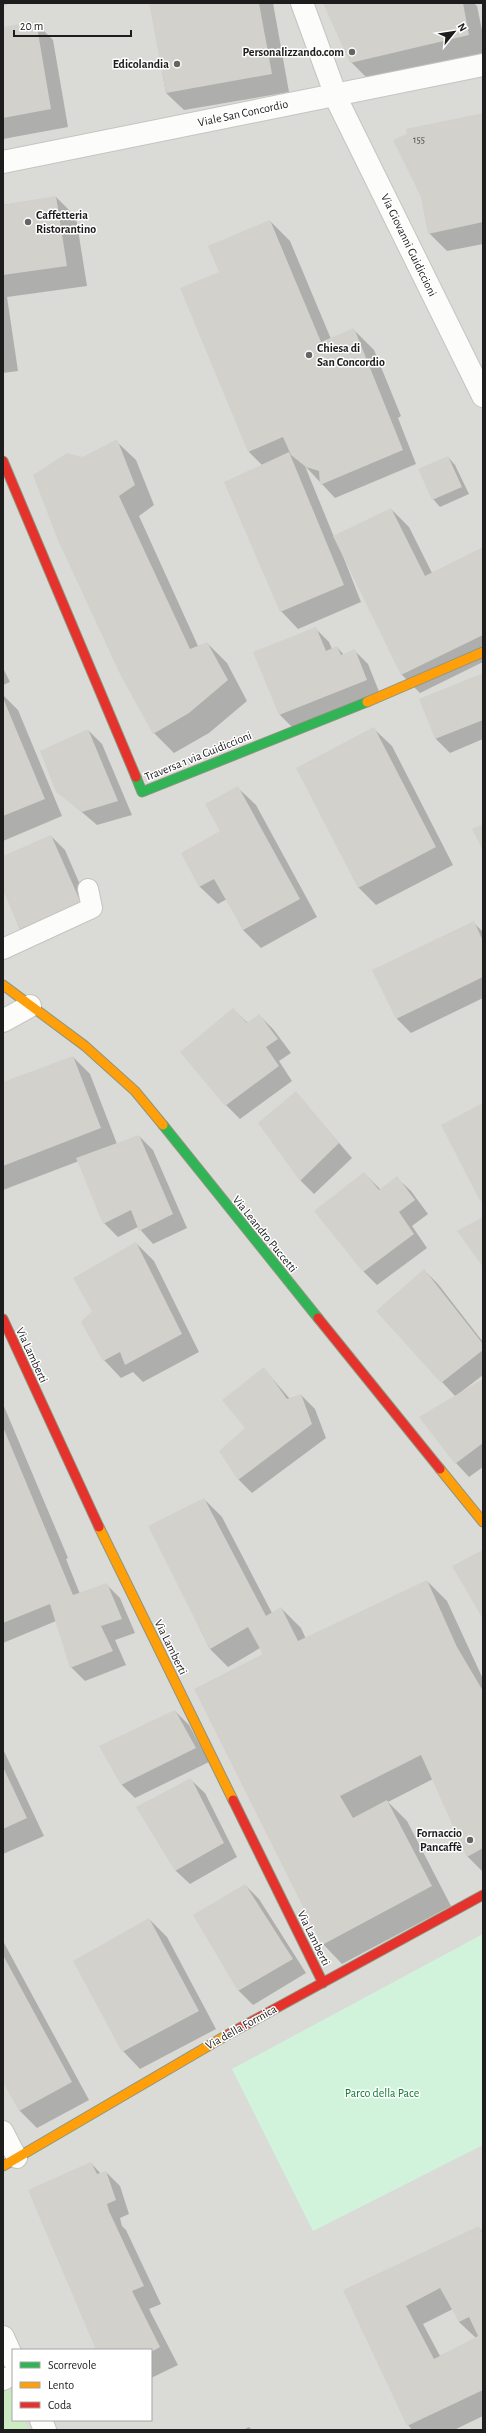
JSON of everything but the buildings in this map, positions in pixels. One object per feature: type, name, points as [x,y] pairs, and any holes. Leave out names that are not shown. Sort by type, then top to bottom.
[{"type":"street","name":"Via Giovanni Guidiccioni","points":[[302,3],[335,94],[483,396]]},
{"type":"street","name":"Viale San Concordio","points":[[3,162],[483,65]]},
{"type":"street","name":"Traversa 1 via Guidiccioni","points":[[3,462],[142,792],[414,683],[483,652]]},
{"type":"street","name":"Via Leandro Puccetti","points":[[3,985],[85,1046],[134,1091],[483,1522]]},
{"type":"street","points":[[3,1021],[30,1006]]},
{"type":"street","name":"Via Lamberti","points":[[3,1319],[104,1538],[323,1983]]},
{"type":"street","name":"Via della Formica","points":[[10,2162],[188,2057],[483,1894]]},
{"type":"street","points":[[3,2337],[12,2357]]},
{"type":"street","points":[[42,2421],[46,2430]]},
{"type":"lane","points":[[3,949],[92,908],[88,889]]},
{"type":"lane","points":[[3,2131],[10,2162]]},
{"type":"lane","points":[[3,2380],[12,2376]]},
{"type":"shaded area","points":[[3,3],[483,3],[483,2430],[3,2430]]},
{"type":"green space","name":"Parco della Pace","points":[[483,1934],[483,2145],[313,2231],[232,2069]]},
{"type":"green space","points":[[9,2388],[12,2395],[12,2421],[24,2421],[29,2430],[3,2430],[3,2391]]},
{"type":"traffic: fast","points":[[136,777],[142,792],[367,702]]},
{"type":"traffic: fast","points":[[163,1125],[318,1318]]},
{"type":"traffic: slow","points":[[367,702],[483,652]]},
{"type":"traffic: slow","points":[[3,985],[85,1046],[135,1091],[163,1125]]},
{"type":"traffic: slow","points":[[440,1469],[483,1522]]},
{"type":"traffic: slow","points":[[99,1527],[233,1800]]},
{"type":"traffic: slow","points":[[3,2166],[227,2035]]},
{"type":"traffic: jam","points":[[3,461],[136,777]]},
{"type":"traffic: jam","points":[[318,1318],[440,1469]]},
{"type":"traffic: jam","points":[[3,1319],[99,1527]]},
{"type":"traffic: jam","points":[[233,1800],[323,1983]]},
{"type":"traffic: jam","points":[[227,2035],[483,1895]]},
{"type":"place","name":"Personalizzando.com","points":[[352,52]]},
{"type":"place","name":"Edicolandia","points":[[177,64]]},
{"type":"place","name":"Caffetteria Ristorantino","points":[[28,222]]},
{"type":"place","name":"Chiesa di San Concordio","points":[[309,355]]},
{"type":"place","name":"Fornaccio Pancaffè","points":[[470,1840]]}]
